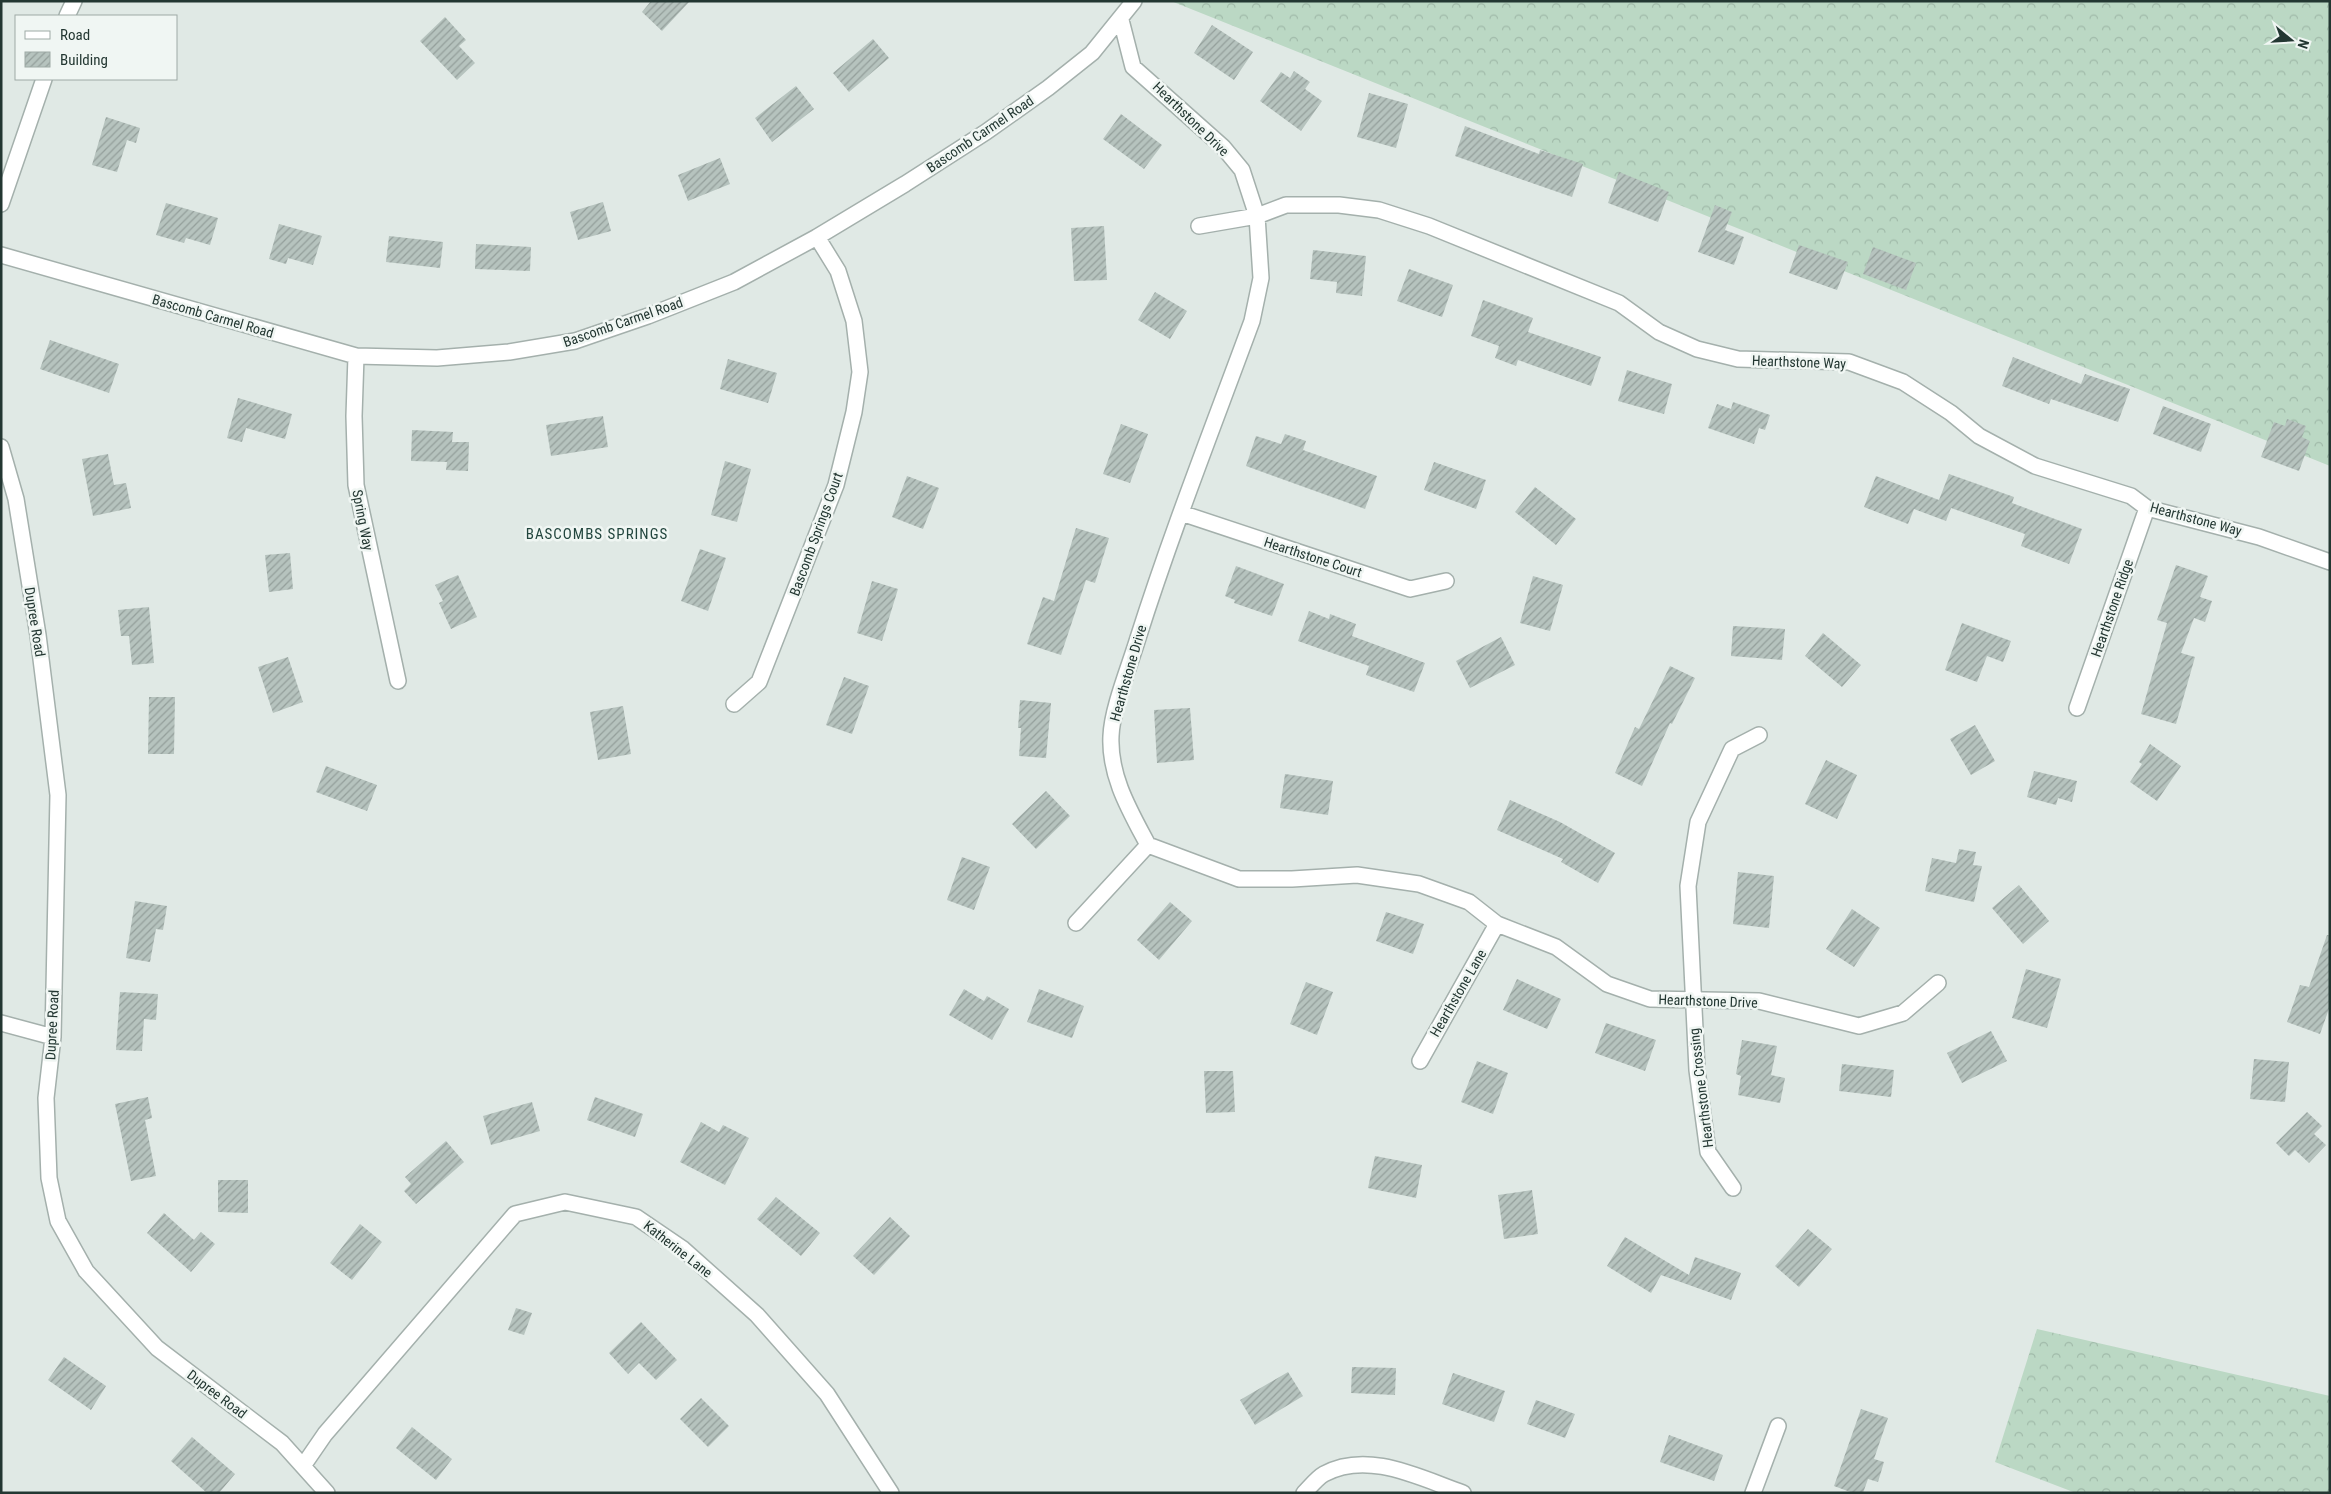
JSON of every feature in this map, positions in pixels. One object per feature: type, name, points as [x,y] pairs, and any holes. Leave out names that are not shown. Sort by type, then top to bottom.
[{"type":"street","points":[[67,15],[74,1]]},
{"type":"street","name":"Bascomb Carmel Road","points":[[1,255],[356,356],[437,358],[509,352],[575,341],[648,316],[734,282],[817,237],[978,138],[1048,88],[1092,53],[1121,20],[1134,1]]},
{"type":"street","name":"Hearthstone Drive","points":[[1121,20],[1133,67],[1223,147],[1242,170],[1257,216],[1261,278],[1252,322],[1154,586],[1110,735],[1114,772],[1126,804],[1148,845],[1239,880],[1357,875],[1419,884],[1469,902],[1497,924],[1556,947],[1607,984],[1650,999],[1759,1001],[1860,1026],[1902,1013],[1938,983]]},
{"type":"street","points":[[1,204],[44,80]]},
{"type":"street","name":"Hearthstone Way","points":[[1199,226],[1257,216],[1286,205],[1339,205],[1379,210],[1429,226],[1619,303],[1659,332],[1697,349],[1738,360],[1849,362],[1903,382],[1951,413],[1979,436],[2035,466],[2130,496],[2147,508],[2259,536],[2330,562]]},
{"type":"street","name":"Bascomb Springs Court","points":[[734,704],[760,682],[836,485],[854,412],[860,372],[854,321],[838,271],[817,237]]},
{"type":"street","name":"Spring Way","points":[[356,356],[354,416],[356,485],[398,681]]},
{"type":"street","name":"Dupree Road","points":[[1,447],[16,499],[38,635],[58,794],[53,1036],[46,1098],[49,1178],[58,1221],[86,1271],[157,1348],[282,1444],[327,1493]]},
{"type":"street","name":"Hearthstone Ridge","points":[[2077,708],[2147,508]]},
{"type":"street","name":"Hearthstone Court","points":[[1182,513],[1410,589],[1446,581]]},
{"type":"street","name":"Hearthstone Crossing","points":[[1733,1188],[1708,1152],[1697,1070],[1692,999],[1688,886],[1698,822],[1732,749],[1759,735]]},
{"type":"street","points":[[1076,924],[1148,845]]},
{"type":"street","name":"Hearthstone Lane","points":[[1420,1061],[1497,924]]},
{"type":"street","points":[[1,1023],[53,1036]]},
{"type":"street","name":"Katherine Lane","points":[[303,1466],[324,1434],[515,1214],[565,1202],[636,1217],[682,1249],[750,1308],[827,1394],[892,1493]]},
{"type":"street","points":[[1753,1493],[1778,1426]]},
{"type":"street","points":[[1304,1493],[1323,1474],[1354,1464],[1392,1468],[1463,1493]]},
{"type":"green space","points":[[1171,1],[2330,1],[2330,466]]},
{"type":"green space","points":[[2037,1329],[2330,1396],[2330,1493],[2076,1493],[1995,1462]]},
{"type":"building","points":[[651,1],[690,1],[662,31],[642,12]]},
{"type":"building","points":[[445,17],[466,40],[459,46],[475,63],[457,80],[420,41]]},
{"type":"building","points":[[1212,25],[1253,52],[1234,80],[1194,53]]},
{"type":"building","points":[[873,39],[889,58],[849,92],[833,73]]},
{"type":"building","points":[[1294,71],[1310,82],[1305,89],[1322,101],[1301,131],[1260,101],[1281,72],[1290,78]]},
{"type":"building","points":[[796,86],[814,109],[772,142],[755,118]]},
{"type":"building","points":[[1369,93],[1408,104],[1396,148],[1357,137]]},
{"type":"building","points":[[1121,114],[1162,145],[1144,169],[1103,139]]},
{"type":"building","points":[[106,117],[140,128],[136,143],[127,140],[117,172],[92,165]]},
{"type":"building","points":[[1465,126],[1539,154],[1540,150],[1583,164],[1572,197],[1455,156]]},
{"type":"building","points":[[720,158],[730,184],[688,201],[678,175]]},
{"type":"building","points":[[1619,172],[1669,192],[1658,222],[1608,203]]},
{"type":"building","points":[[603,202],[611,231],[578,240],[570,212]]},
{"type":"building","points":[[166,203],[218,218],[210,245],[186,238],[184,243],[156,235]]},
{"type":"building","points":[[1715,205],[1732,212],[1725,230],[1744,237],[1734,265],[1698,252]]},
{"type":"building","points":[[279,224],[322,236],[313,265],[288,258],[286,264],[269,259]]},
{"type":"building","points":[[1104,226],[1107,280],[1074,281],[1071,228]]},
{"type":"building","points":[[389,236],[443,242],[440,268],[386,262]]},
{"type":"building","points":[[476,244],[531,247],[530,271],[475,269]]},
{"type":"building","points":[[1799,245],[1848,262],[1837,290],[1789,273]]},
{"type":"building","points":[[1873,247],[1916,263],[1906,290],[1863,274]]},
{"type":"building","points":[[1313,250],[1366,256],[1362,296],[1336,293],[1337,282],[1310,279]]},
{"type":"building","points":[[1409,269],[1453,285],[1442,317],[1397,301]]},
{"type":"building","points":[[1155,292],[1187,311],[1170,339],[1138,320]]},
{"type":"building","points":[[1483,300],[1533,318],[1528,332],[1601,357],[1591,386],[1518,360],[1516,366],[1495,358],[1499,346],[1471,336]]},
{"type":"building","points":[[50,340],[119,364],[109,393],[40,369]]},
{"type":"building","points":[[2013,357],[2081,384],[2085,374],[2130,389],[2118,422],[2051,399],[2049,404],[2002,386]]},
{"type":"building","points":[[728,359],[777,373],[768,403],[720,389]]},
{"type":"building","points":[[1627,370],[1672,384],[1664,414],[1618,401]]},
{"type":"building","points":[[238,398],[292,414],[285,439],[246,428],[242,442],[227,438]]},
{"type":"building","points":[[1733,402],[1770,415],[1765,430],[1759,428],[1754,444],[1708,428],[1717,404],[1731,409]]},
{"type":"building","points":[[2163,406],[2211,424],[2201,452],[2153,434]]},
{"type":"building","points":[[603,416],[608,447],[551,456],[546,425]]},
{"type":"building","points":[[2287,419],[2306,426],[2302,437],[2310,441],[2299,471],[2261,457],[2274,422],[2285,426]]},
{"type":"building","points":[[1121,424],[1148,434],[1130,483],[1103,474]]},
{"type":"building","points":[[412,430],[453,432],[452,442],[469,442],[468,471],[446,470],[447,462],[411,461]]},
{"type":"building","points":[[1285,434],[1306,441],[1303,450],[1377,476],[1365,509],[1246,466],[1256,436],[1281,444]]},
{"type":"building","points":[[108,454],[114,485],[126,483],[131,508],[93,516],[82,459]]},
{"type":"building","points":[[725,461],[751,469],[737,522],[711,515]]},
{"type":"building","points":[[1434,462],[1486,480],[1476,509],[1424,490]]},
{"type":"building","points":[[1949,474],[2014,497],[2012,503],[2082,529],[2069,564],[2021,546],[2025,534],[1951,508],[1946,521],[1914,509],[1908,524],[1864,507],[1876,476],[1939,500]]},
{"type":"building","points":[[907,476],[939,488],[923,529],[892,517]]},
{"type":"building","points":[[1535,487],[1576,519],[1556,545],[1515,512]]},
{"type":"building","points":[[1076,528],[1109,538],[1095,583],[1086,580],[1061,655],[1027,644],[1043,597],[1054,601]]},
{"type":"building","points":[[700,549],[726,558],[708,611],[681,601]]},
{"type":"building","points":[[290,553],[293,589],[269,592],[265,555]]},
{"type":"building","points":[[2176,565],[2208,576],[2200,597],[2212,601],[2205,622],[2194,618],[2181,653],[2195,657],[2176,724],[2141,714],[2167,623],[2157,620]]},
{"type":"building","points":[[1236,566],[1284,584],[1272,616],[1234,603],[1235,600],[1225,596]]},
{"type":"building","points":[[458,575],[477,617],[451,629],[439,603],[443,601],[435,585]]},
{"type":"building","points":[[1533,576],[1563,585],[1550,631],[1520,623]]},
{"type":"building","points":[[872,581],[898,589],[882,641],[857,633]]},
{"type":"building","points":[[149,607],[154,663],[132,665],[129,636],[121,636],[118,610]]},
{"type":"building","points":[[1309,611],[1329,619],[1330,614],[1356,624],[1352,636],[1425,663],[1414,692],[1366,675],[1369,666],[1298,641]]},
{"type":"building","points":[[1962,623],[2011,641],[2003,662],[1987,656],[1977,682],[1945,670]]},
{"type":"building","points":[[1733,626],[1785,629],[1782,660],[1731,656]]},
{"type":"building","points":[[1823,633],[1861,665],[1842,687],[1805,656]]},
{"type":"building","points":[[1501,637],[1515,665],[1470,688],[1456,661]]},
{"type":"building","points":[[288,657],[303,702],[273,713],[258,667]]},
{"type":"building","points":[[1670,666],[1695,678],[1672,724],[1670,723],[1642,786],[1615,773],[1635,727],[1639,729]]},
{"type":"building","points":[[844,677],[869,686],[852,734],[826,725]]},
{"type":"building","points":[[149,697],[175,697],[174,754],[148,754]]},
{"type":"building","points":[[1020,700],[1051,703],[1046,758],[1019,756]]},
{"type":"building","points":[[623,706],[631,754],[598,760],[590,712]]},
{"type":"building","points":[[1190,708],[1194,760],[1157,763],[1154,710]]},
{"type":"building","points":[[1975,725],[1995,761],[1971,775],[1950,739]]},
{"type":"building","points":[[2150,744],[2181,766],[2157,801],[2130,782],[2142,764],[2139,762]]},
{"type":"building","points":[[1826,760],[1857,775],[1837,819],[1805,804]]},
{"type":"building","points":[[326,766],[377,785],[367,811],[316,792]]},
{"type":"building","points":[[2034,771],[2077,781],[2072,802],[2058,798],[2056,805],[2027,797]]},
{"type":"building","points":[[1285,774],[1333,781],[1328,815],[1280,808]]},
{"type":"building","points":[[1046,791],[1070,816],[1036,849],[1012,824]]},
{"type":"building","points":[[1510,800],[1560,822],[1615,853],[1598,883],[1561,862],[1563,859],[1497,830]]},
{"type":"building","points":[[1959,849],[1976,852],[1973,865],[1982,866],[1974,902],[1925,891],[1932,858],[1956,863]]},
{"type":"building","points":[[962,857],[990,867],[974,910],[947,900]]},
{"type":"building","points":[[1738,872],[1774,876],[1769,928],[1733,924]]},
{"type":"building","points":[[2019,885],[2049,921],[2023,944],[1992,908]]},
{"type":"building","points":[[135,901],[167,906],[163,930],[156,929],[150,962],[126,958]]},
{"type":"building","points":[[1170,902],[1192,921],[1159,960],[1137,940]]},
{"type":"building","points":[[1852,909],[1880,928],[1854,967],[1826,949]]},
{"type":"building","points":[[1386,912],[1424,924],[1413,954],[1376,941]]},
{"type":"building","points":[[2327,935],[2330,935],[2330,1006],[2320,1034],[2287,1022],[2300,985],[2309,987]]},
{"type":"building","points":[[2026,969],[2061,979],[2047,1028],[2012,1018]]},
{"type":"building","points":[[1517,979],[1561,999],[1547,1029],[1503,1010]]},
{"type":"building","points":[[1306,982],[1333,992],[1317,1035],[1290,1024]]},
{"type":"building","points":[[964,989],[984,1001],[987,996],[1009,1009],[992,1040],[949,1015]]},
{"type":"building","points":[[1039,989],[1084,1006],[1072,1038],[1027,1022]]},
{"type":"building","points":[[120,992],[158,994],[156,1020],[144,1019],[142,1051],[116,1050]]},
{"type":"building","points":[[1606,1023],[1656,1040],[1645,1071],[1595,1053]]},
{"type":"building","points":[[1991,1031],[2007,1061],[1962,1083],[1947,1053]]},
{"type":"building","points":[[1742,1040],[1777,1046],[1771,1075],[1785,1078],[1780,1103],[1738,1095],[1741,1076],[1736,1074]]},
{"type":"building","points":[[2254,1059],[2289,1062],[2285,1102],[2250,1099]]},
{"type":"building","points":[[1477,1061],[1508,1073],[1493,1114],[1461,1102]]},
{"type":"building","points":[[1842,1064],[1894,1070],[1891,1097],[1839,1091]]},
{"type":"building","points":[[1204,1071],[1233,1071],[1235,1112],[1206,1113]]},
{"type":"building","points":[[148,1097],[152,1118],[145,1120],[156,1176],[131,1181],[115,1104]]},
{"type":"building","points":[[595,1097],[643,1114],[635,1137],[587,1120]]},
{"type":"building","points":[[532,1102],[540,1131],[491,1145],[483,1116]]},
{"type":"building","points":[[2307,1112],[2322,1126],[2314,1134],[2326,1145],[2309,1163],[2295,1150],[2289,1156],[2276,1143]]},
{"type":"building","points":[[701,1122],[719,1132],[723,1125],[749,1138],[725,1185],[680,1162]]},
{"type":"building","points":[[446,1141],[464,1162],[416,1204],[404,1191],[411,1184],[405,1177]]},
{"type":"building","points":[[1375,1156],[1422,1165],[1416,1198],[1368,1188]]},
{"type":"building","points":[[218,1180],[248,1180],[248,1213],[218,1212]]},
{"type":"building","points":[[1532,1190],[1538,1234],[1504,1239],[1498,1195]]},
{"type":"building","points":[[776,1197],[820,1233],[801,1256],[757,1219]]},
{"type":"building","points":[[164,1213],[194,1240],[201,1232],[215,1244],[191,1272],[147,1233]]},
{"type":"building","points":[[890,1217],[910,1236],[874,1275],[853,1256]]},
{"type":"building","points":[[360,1224],[382,1242],[352,1280],[330,1263]]},
{"type":"building","points":[[1808,1229],[1832,1249],[1799,1287],[1775,1266]]},
{"type":"building","points":[[1625,1237],[1689,1275],[1695,1257],[1741,1273],[1731,1300],[1661,1275],[1651,1293],[1607,1266]]},
{"type":"building","points":[[516,1308],[532,1313],[524,1335],[508,1330]]},
{"type":"building","points":[[641,1322],[677,1360],[656,1380],[639,1363],[628,1374],[609,1353]]},
{"type":"building","points":[[64,1357],[106,1386],[91,1410],[48,1380]]},
{"type":"building","points":[[1352,1367],[1396,1368],[1395,1395],[1351,1393]]},
{"type":"building","points":[[1288,1372],[1303,1396],[1255,1425],[1240,1400]]},
{"type":"building","points":[[1453,1373],[1505,1391],[1494,1422],[1442,1404]]},
{"type":"building","points":[[701,1398],[729,1426],[708,1447],[680,1419]]},
{"type":"building","points":[[1536,1400],[1575,1414],[1565,1438],[1527,1424]]},
{"type":"building","points":[[1861,1409],[1888,1418],[1874,1459],[1884,1462],[1878,1482],[1868,1479],[1863,1493],[1853,1493],[1834,1486]]},
{"type":"building","points":[[412,1427],[452,1459],[436,1480],[396,1448]]},
{"type":"building","points":[[1669,1435],[1723,1455],[1714,1481],[1660,1462]]},
{"type":"building","points":[[192,1437],[235,1474],[219,1493],[207,1493],[171,1461]]},
{"type":"district","name":"BASCOMBS SPRINGS","points":[[597,534]]}]
